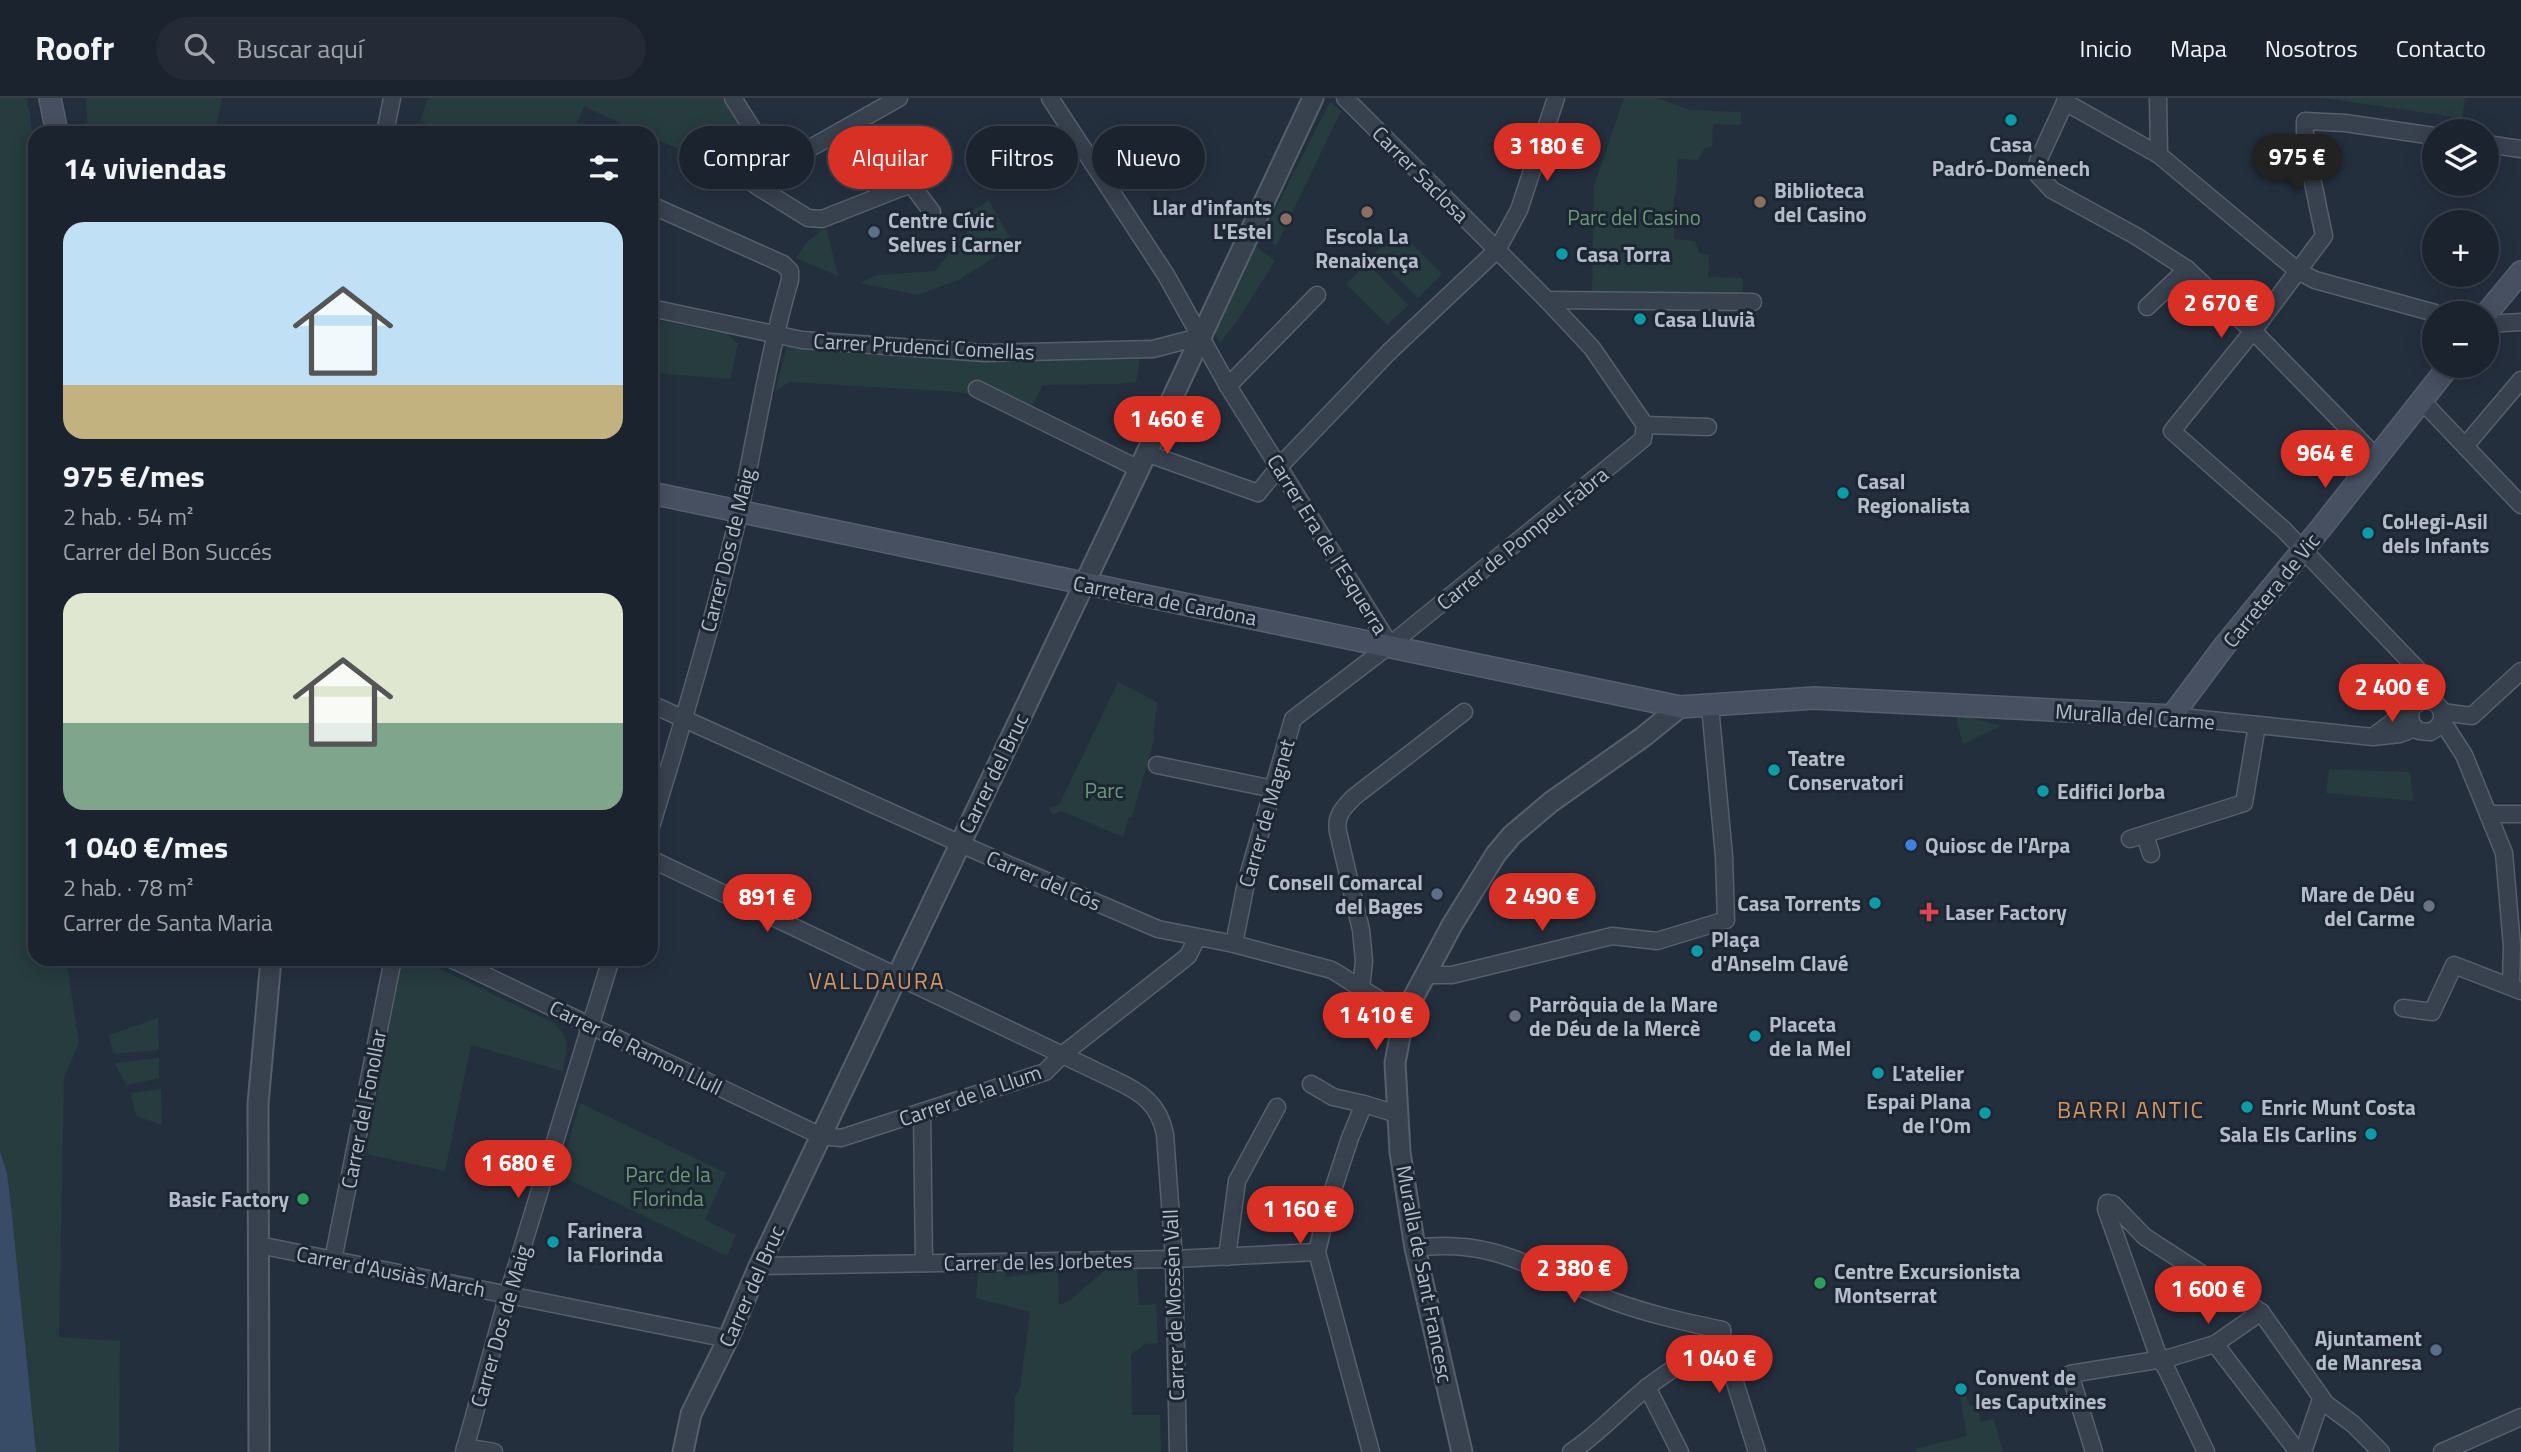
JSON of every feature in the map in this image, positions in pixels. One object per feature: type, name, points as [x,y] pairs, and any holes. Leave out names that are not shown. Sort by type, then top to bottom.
[{"type":"main road","points":[[50,98],[56,126]]},
{"type":"main road","points":[[2497,301],[2521,272]]},
{"type":"main road","name":"Carretera de Vic","points":[[2172,716],[2225,645],[2440,378]]},
{"type":"main road","name":"Carretera de Cardona","points":[[658,495],[1390,645],[1494,670],[1679,707],[1710,706]]},
{"type":"main road","name":"Muralla del Carme","points":[[1710,706],[1806,698],[2172,716]]},
{"type":"street","points":[[387,126],[393,98]]},
{"type":"street","points":[[733,98],[751,126]]},
{"type":"street","points":[[814,146],[899,98]]},
{"type":"street","name":"Carrer Era de l'Esquerra","points":[[1050,98],[1166,275],[1228,386],[1390,645]]},
{"type":"street","name":"Carrer del Bruc","points":[[682,1452],[691,1414],[728,1339],[759,1266],[1313,98]]},
{"type":"street","name":"Carrer Saclosa","points":[[1345,98],[1547,300],[1591,348],[1645,425]]},
{"type":"street","points":[[977,389],[1142,461],[1258,493],[1280,466],[1389,352],[1497,250],[1519,210],[1556,98]]},
{"type":"street","points":[[2158,98],[2159,155]]},
{"type":"street","points":[[2377,458],[2253,331],[2187,269],[2136,236],[2052,190],[2038,175],[2038,161],[2066,100],[2159,155],[2298,271],[2315,280],[2422,309]]},
{"type":"street","points":[[2422,134],[2345,123],[2305,121],[2305,144],[2324,236],[2253,331],[2172,431],[2303,550],[2422,674],[2426,699]]},
{"type":"street","points":[[2499,146],[2521,149]]},
{"type":"street","points":[[761,189],[808,218],[822,219],[911,184],[932,212]]},
{"type":"street","name":"Carrer Dos de Maig","points":[[658,208],[783,264],[790,271],[774,335],[739,512],[658,804]]},
{"type":"street","points":[[2147,307],[2187,269]]},
{"type":"street","points":[[1228,386],[1317,295]]},
{"type":"street","points":[[1547,300],[1753,302]]},
{"type":"street","name":"Carrer Prudenci Comellas","points":[[658,310],[774,335],[840,344],[985,353],[1153,349],[1199,337]]},
{"type":"street","points":[[2499,323],[2521,322]]},
{"type":"street","points":[[2465,446],[2521,380]]},
{"type":"street","points":[[2422,401],[2521,505]]},
{"type":"street","points":[[1645,425],[1707,427]]},
{"type":"street","name":"Carrer de Pompeu Fabra","points":[[1390,645],[1643,439],[1645,425]]},
{"type":"street","name":"Carrer de Magnet","points":[[1234,944],[1246,883],[1293,719],[1390,645]]},
{"type":"street","name":"Muralla del Carme","points":[[2172,716],[2373,737],[2400,734],[2472,716],[2521,671]]},
{"type":"street","points":[[2373,737],[2415,704],[2426,699],[2434,702],[2432,724]]},
{"type":"street","points":[[1425,975],[1452,975],[1612,936],[1657,941],[1726,920],[1724,856],[1710,706]]},
{"type":"street","name":"Carrer del Cós","points":[[658,707],[959,843],[1158,929],[1197,939],[1234,944],[1332,970],[1404,1015]]},
{"type":"street","name":"Muralla de Sant Francesc","points":[[1462,1452],[1415,1248],[1400,1152],[1395,1063],[1404,1015],[1479,880],[1512,835],[1551,802],[1643,737],[1679,707]]},
{"type":"street","points":[[2403,1008],[2432,1012],[2454,965],[2516,989],[2504,853],[2464,755],[2432,724],[2410,720],[2410,710]]},
{"type":"street","points":[[1361,988],[1364,961],[1361,930],[1336,824],[1338,815],[1354,797],[1465,712]]},
{"type":"street","points":[[2151,854],[2137,837],[2244,803],[2257,725]]},
{"type":"street","points":[[1157,765],[1273,789]]},
{"type":"street","points":[[2488,814],[2521,814]]},
{"type":"street","name":"Carrer de Mossèn Vall","points":[[658,862],[1139,1091],[1150,1101],[1162,1121],[1166,1157],[1174,1259],[1178,1452]]},
{"type":"street","name":"Carrer de la Llum","points":[[821,1136],[841,1138],[1045,1072],[1062,1055],[1188,956],[1197,939]]},
{"type":"street","points":[[259,1452],[258,1104],[270,966]]},
{"type":"street","name":"Carrer del Fonollar","points":[[332,1260],[392,966]]},
{"type":"street","name":"Carrer de Ramon Llull","points":[[466,966],[821,1136]]},
{"type":"street","name":"Carrer Dos de Maig","points":[[465,1449],[508,1294],[609,966]]},
{"type":"street","points":[[1311,1084],[1333,1097],[1398,1114]]},
{"type":"street","points":[[1364,1104],[1328,1205],[1317,1252],[1371,1452]]},
{"type":"street","points":[[1227,1257],[1237,1181],[1277,1108]]},
{"type":"street","points":[[922,1112],[924,1263]]},
{"type":"street","points":[[2206,1452],[2166,1368],[2159,1359],[2106,1209],[2107,1203],[2113,1204],[2145,1237],[2261,1312],[2321,1399],[2353,1424],[2381,1452]]},
{"type":"street","name":"Carrer d'Ausiàs March","points":[[259,1245],[728,1339]]},
{"type":"street","points":[[1415,1248],[1454,1245],[1488,1250],[1535,1266],[1615,1302],[1721,1330]]},
{"type":"street","name":"Carrer de les Jorbetes","points":[[759,1266],[1174,1259],[1317,1252]]},
{"type":"street","points":[[2094,1452],[2070,1374],[2169,1358],[2215,1343],[2261,1312]]},
{"type":"street","points":[[1571,1452],[1594,1446],[1647,1387],[1712,1340],[1721,1330]]},
{"type":"street","points":[[1721,1330],[1757,1452]]},
{"type":"street","points":[[2215,1343],[2300,1452]]},
{"type":"street","points":[[1647,1387],[1679,1452]]},
{"type":"street","points":[[2300,1452],[2321,1399]]},
{"type":"street","points":[[2442,1452],[2521,1417]]},
{"type":"street","points":[[465,1449],[494,1452]]},
{"type":"green space","points":[[0,98],[27,98],[31,126],[28,126],[28,966],[67,966],[79,1043],[64,1077],[59,1337],[120,1341],[119,1452],[36,1452],[7,1173],[0,1151]]},
{"type":"green space","points":[[86,98],[222,98],[216,126],[88,126]]},
{"type":"green space","points":[[428,98],[725,98],[743,126],[679,126],[679,149],[658,140],[658,126],[626,126],[584,106],[576,126],[432,126],[420,121]]},
{"type":"green space","name":"Parc del Casino","points":[[1624,98],[1657,98],[1690,110],[1741,112],[1741,125],[1713,124],[1712,146],[1704,149],[1698,160],[1678,159],[1674,239],[1695,241],[1699,253],[1709,255],[1708,277],[1743,278],[1743,294],[1592,291],[1594,186]]},
{"type":"green space","points":[[2323,98],[2465,98],[2462,118]]},
{"type":"green space","points":[[1330,102],[1341,111],[1276,246],[1263,233]]},
{"type":"green space","points":[[989,201],[1014,245],[960,279],[918,295],[860,283],[876,275],[935,271],[950,253],[959,248],[959,238],[967,233],[968,222],[973,218],[972,211]]},
{"type":"green space","points":[[826,227],[838,276],[796,258],[806,243]]},
{"type":"green space","points":[[1398,230],[1442,274],[1418,298],[1374,254]]},
{"type":"green space","points":[[1256,246],[1275,261],[1220,343],[1214,331]]},
{"type":"green space","points":[[1367,263],[1408,305],[1387,325],[1346,284]]},
{"type":"green space","points":[[658,320],[727,334],[738,344],[730,379],[658,374]]},
{"type":"green space","points":[[787,346],[943,359],[1140,359],[1136,382],[1043,385],[1025,420],[974,395],[958,392],[789,382],[775,392]]},
{"type":"green space","name":"Parc","points":[[1118,682],[1157,702],[1155,737],[1132,817],[1129,817],[1123,837],[1061,811],[1053,815],[1049,808],[1059,805]]},
{"type":"green space","points":[[1958,714],[2001,726],[1963,744],[1957,722]]},
{"type":"green space","points":[[2329,769],[2410,772],[2413,801],[2326,793]]},
{"type":"green space","points":[[401,966],[434,966],[554,1023],[563,1034],[566,1056],[563,1071],[471,1045],[445,1171],[366,1154]]},
{"type":"green space","points":[[158,1018],[159,1050],[113,1054],[109,1035]]},
{"type":"green space","points":[[159,1058],[159,1078],[126,1085],[115,1063]]},
{"type":"green space","points":[[161,1089],[162,1125],[136,1116],[131,1093]]},
{"type":"green space","name":"Parc de la Florinda","points":[[580,1103],[726,1173],[705,1220],[736,1235],[727,1256],[559,1175]]},
{"type":"green space","points":[[1105,1270],[1137,1270],[1139,1305],[1156,1304],[1158,1343],[1145,1344],[1131,1354],[1132,1415],[1160,1415],[1161,1452],[1013,1452],[1015,1397],[1020,1388],[1030,1312],[976,1298],[978,1273],[1005,1272],[1006,1277],[1058,1271],[1059,1305],[1070,1300]]},
{"type":"green space","points":[[1966,1396],[1970,1406],[1977,1405],[1981,1422],[1994,1419],[2003,1452],[1917,1452],[1915,1449],[1967,1436],[1960,1397]]},
{"type":"water","points":[[0,1151],[7,1173],[36,1452],[0,1452]]},
{"type":"place","name":"Casa Padró-Domènech","points":[[2011,120]]},
{"type":"place","name":"Biblioteca del Casino","points":[[1760,202]]},
{"type":"place","name":"Escola La Renaixença","points":[[1367,212]]},
{"type":"place","name":"Llar d'infants L'Estel","points":[[1286,219]]},
{"type":"place","name":"Centre Cívic Selves i Carner","points":[[874,232]]},
{"type":"place","name":"Casa Torra","points":[[1562,254]]},
{"type":"place","name":"Casa Lluvià","points":[[1640,319]]},
{"type":"place","name":"Casal Regionalista","points":[[1843,493]]},
{"type":"place","name":"Col·legi-Asil dels Infants","points":[[2368,533]]},
{"type":"place","name":"Teatre Conservatori","points":[[1774,770]]},
{"type":"place","name":"Edifici Jorba","points":[[2043,791]]},
{"type":"place","name":"Quiosc de l'Arpa","points":[[1911,845]]},
{"type":"place","name":"Consell Comarcal del Bages","points":[[1437,894]]},
{"type":"place","name":"Casa Torrents","points":[[1875,903]]},
{"type":"place","name":"Mare de Déu del Carme","points":[[2429,906]]},
{"type":"place","name":"Laser Factory","points":[[1929,912]]},
{"type":"place","name":"Plaça d'Anselm Clavé","points":[[1697,951]]},
{"type":"place","name":"Parròquia de la Mare de Déu de la Mercè","points":[[1515,1016]]},
{"type":"place","name":"Placeta de la Mel","points":[[1755,1036]]},
{"type":"place","name":"L'atelier","points":[[1878,1073]]},
{"type":"place","name":"Enric Munt Costa","points":[[2247,1107]]},
{"type":"place","name":"Espai Plana de l'Om","points":[[1985,1113]]},
{"type":"place","name":"Sala Els Carlins","points":[[2371,1134]]},
{"type":"place","name":"Basic Factory","points":[[303,1199]]},
{"type":"place","name":"Farinera la Florinda","points":[[553,1242]]},
{"type":"place","name":"Centre Excursionista Montserrat","points":[[1820,1283]]},
{"type":"place","name":"Ajuntament de Manresa","points":[[2436,1350]]},
{"type":"place","name":"Convent de les Caputxines","points":[[1961,1389]]},
{"type":"district","name":"VALLDAURA","points":[[877,980]]},
{"type":"district","name":"BARRI ANTIC","points":[[2131,1109]]}]
